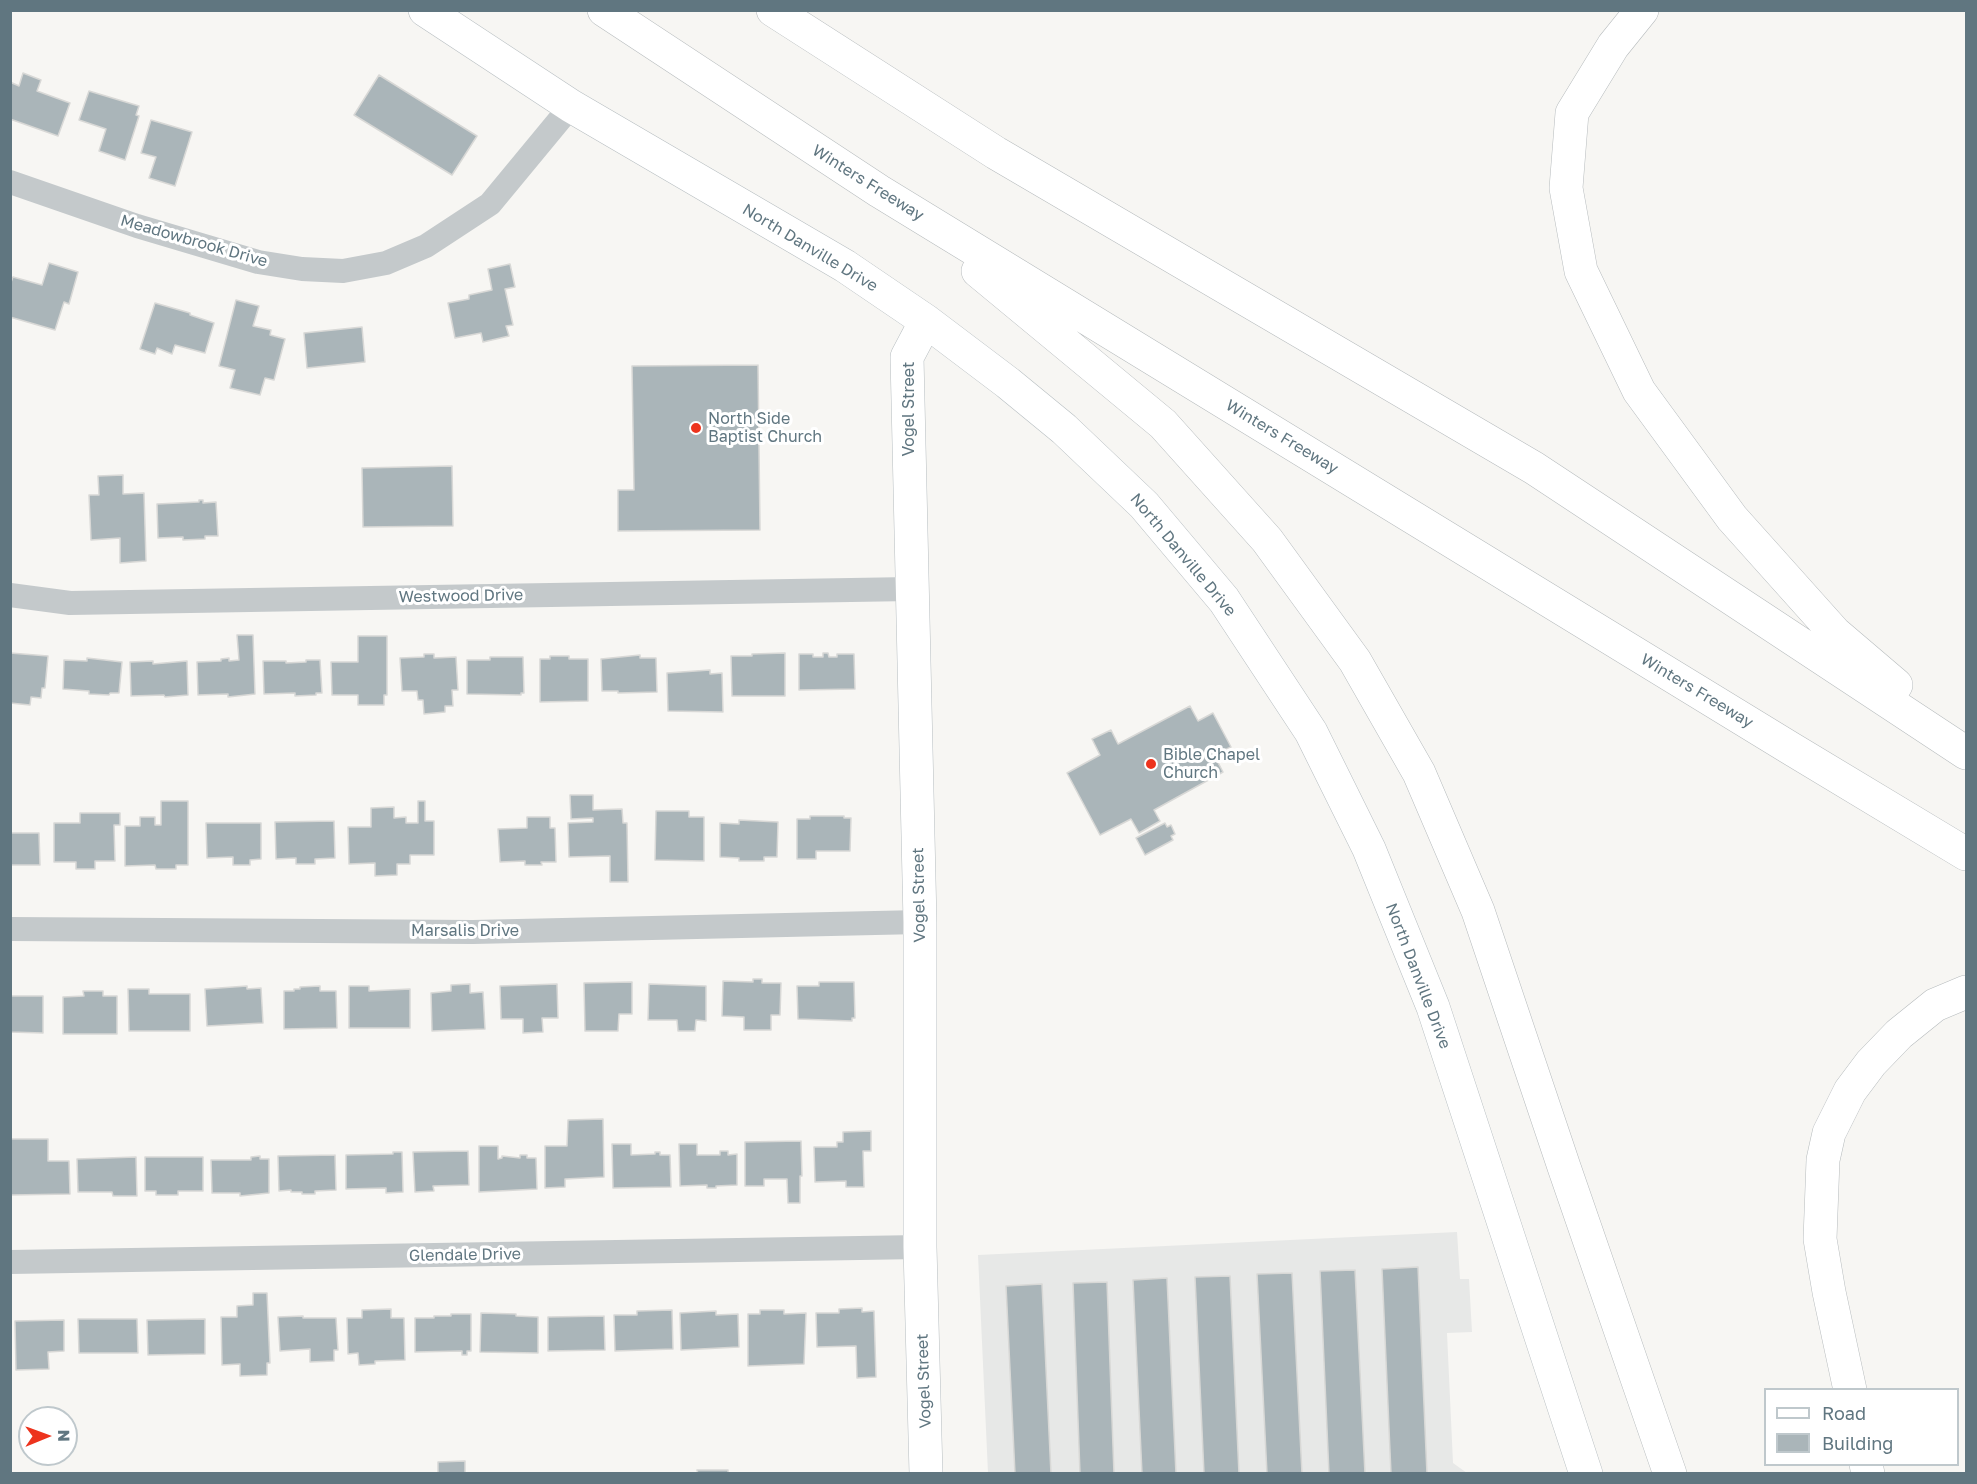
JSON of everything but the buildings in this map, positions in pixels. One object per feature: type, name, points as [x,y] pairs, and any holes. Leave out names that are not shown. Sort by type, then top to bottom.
[{"type":"main road","name":"North Danville Drive","points":[[424,10],[571,106],[845,266],[926,321],[1064,429],[1144,505],[1224,600],[1311,732],[1370,849],[1432,1007],[1586,1473]]},
{"type":"main road","name":"Winters Freeway","points":[[604,10],[879,191],[1966,854]]},
{"type":"main road","points":[[773,10],[996,153],[1534,468],[1966,753]]},
{"type":"main road","points":[[1642,10],[1612,46],[1572,113],[1566,188],[1581,271],[1639,391],[1732,518],[1835,633],[1966,745]]},
{"type":"main road","points":[[879,191],[1163,424],[1267,540],[1355,661],[1419,773],[1478,911],[1670,1473]]},
{"type":"main road","name":"Vogel Street","points":[[926,321],[907,357],[920,922],[920,1247],[927,1473]]},
{"type":"main road","points":[[1850,1388],[1820,1239],[1823,1160],[1829,1133],[1850,1091],[1871,1063],[1899,1034],[1935,1005],[1966,992]]},
{"type":"street","name":"Meadowbrook Drive","points":[[10,182],[137,226],[258,262],[302,269],[343,272],[386,263],[426,246],[490,204],[571,106]]},
{"type":"street","name":"Westwood Drive","points":[[10,595],[70,603],[911,589]]},
{"type":"street","name":"Marsalis Drive","points":[[10,929],[473,932],[920,922]]},
{"type":"street","name":"Glendale Drive","points":[[10,1262],[920,1247]]},
{"type":"shaded area","points":[[1457,1232],[1460,1279],[1469,1279],[1472,1332],[1447,1333],[1453,1463],[1467,1473],[988,1473],[978,1255]]},
{"type":"place","name":"North Side Baptist Church","points":[[696,428]]},
{"type":"place","name":"Bible Chapel Church","points":[[1151,764]]}]
